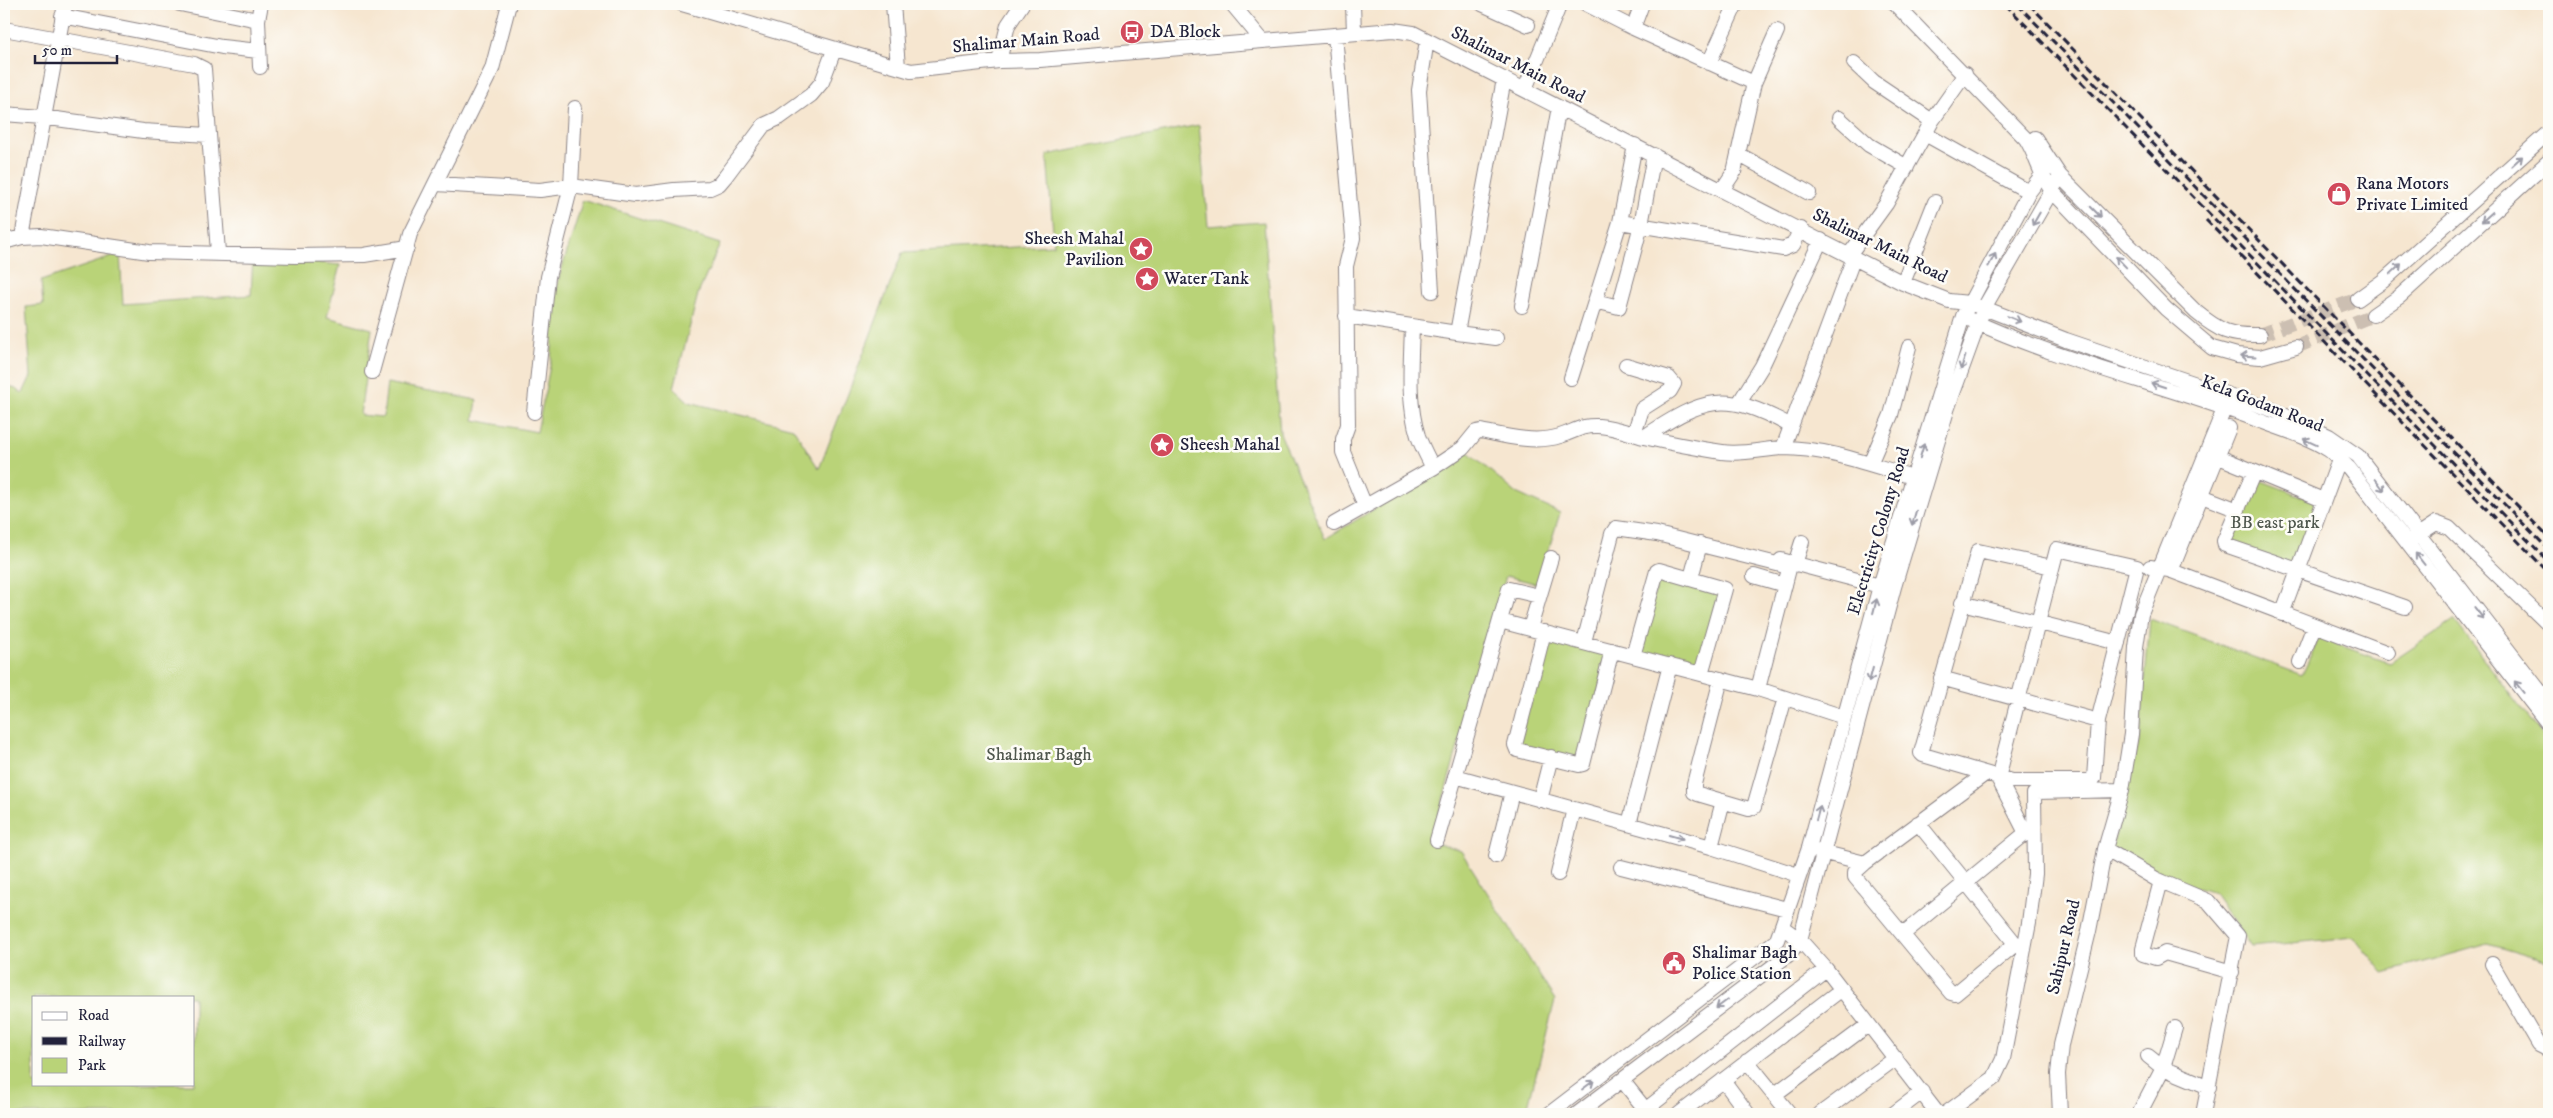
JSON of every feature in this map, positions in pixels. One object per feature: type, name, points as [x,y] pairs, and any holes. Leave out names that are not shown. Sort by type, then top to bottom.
[{"type":"street","points":[[180,4],[258,20]]},
{"type":"street","points":[[260,67],[258,20],[261,4]]},
{"type":"street","points":[[372,372],[410,234],[492,69],[509,4]]},
{"type":"street","name":"Shalimar Main Road","points":[[682,4],[911,71],[999,61],[1040,60],[1393,30],[1412,33],[1801,229],[1903,283],[1949,301],[1968,303]]},
{"type":"street","points":[[893,4],[898,67]]},
{"type":"street","points":[[999,61],[1008,25],[1022,4]]},
{"type":"street","points":[[1232,4],[1262,40]]},
{"type":"street","points":[[1353,4],[1354,33]]},
{"type":"street","points":[[1482,4],[1528,25]]},
{"type":"street","points":[[1524,90],[1560,4]]},
{"type":"street","points":[[1632,28],[1642,4]]},
{"type":"street","points":[[1709,63],[1736,4]]},
{"type":"street","points":[[1895,4],[2026,139],[2034,151],[2040,176],[2052,191],[2166,309],[2212,348],[2237,355],[2260,357],[2296,347]]},
{"type":"street","points":[[1906,4],[2034,136],[2060,176],[2196,312],[2217,329],[2238,336],[2260,335]]},
{"type":"street","points":[[1595,6],[1632,28],[1754,83]]},
{"type":"street","points":[[22,237],[42,116],[64,10],[222,47],[259,51]]},
{"type":"street","points":[[4,29],[199,66],[204,69],[218,252]]},
{"type":"street","points":[[1722,190],[1734,172],[1754,83],[1777,31]]},
{"type":"street","points":[[1335,35],[1353,238],[1346,266],[1348,425],[1343,439],[1343,452],[1365,506]]},
{"type":"street","points":[[1427,40],[1419,90],[1432,291]]},
{"type":"street","points":[[436,184],[540,190],[571,186],[636,196],[674,190],[710,188],[719,184],[764,125],[778,118],[811,95],[822,82],[834,50]]},
{"type":"street","points":[[1854,63],[1874,82],[1932,121]]},
{"type":"street","points":[[1783,448],[1852,256],[1886,204],[1932,121],[1965,74]]},
{"type":"street","points":[[1457,333],[1504,79]]},
{"type":"street","points":[[1522,306],[1559,107]]},
{"type":"street","points":[[534,412],[548,277],[571,186],[575,108]]},
{"type":"street","points":[[4,114],[42,116],[143,131],[208,135]]},
{"type":"street","points":[[1839,118],[1869,145],[1906,167]]},
{"type":"street","points":[[2358,299],[2383,281],[2549,132]]},
{"type":"street","points":[[1925,134],[2030,192]]},
{"type":"street","points":[[1571,378],[1620,222],[1635,145]]},
{"type":"street","points":[[1738,154],[1809,193]]},
{"type":"street","points":[[1595,301],[1619,307],[1642,225],[1654,155]]},
{"type":"street","points":[[2373,314],[2399,297],[2549,161]]},
{"type":"street","name":"Electricity Colony Road","points":[[1800,940],[1962,316],[2030,192],[2051,163]]},
{"type":"street","name":"Electricity Colony Road","points":[[1782,927],[1798,875],[1809,848],[1880,586],[1984,308],[2060,176]]},
{"type":"street","points":[[1903,283],[1935,202]]},
{"type":"street","points":[[1620,222],[1783,249],[1793,245],[1801,229]]},
{"type":"street","points":[[4,242],[22,237],[41,236],[149,252],[337,256],[364,255],[406,248]]},
{"type":"street","points":[[1739,403],[1762,366],[1821,240]]},
{"type":"street","name":"Shalimar Main Road","points":[[1949,301],[1962,316]]},
{"type":"street","name":"Kela Godam Road","points":[[1968,303],[2066,340],[2273,410],[2329,436],[2358,456],[2412,538],[2549,725]]},
{"type":"street","points":[[1346,316],[1496,338]]},
{"type":"street","name":"Kela Godam Road","points":[[1962,316],[2042,348],[2225,407],[2278,427],[2329,450],[2412,538],[2549,703]]},
{"type":"street","points":[[1412,326],[1410,390],[1413,414],[1418,436],[1433,468]]},
{"type":"street","points":[[1870,464],[1891,415],[1909,347]]},
{"type":"street","points":[[1626,365],[1669,378],[1674,384],[1670,391],[1642,409],[1639,436]]},
{"type":"street","points":[[1639,436],[1680,413],[1700,405],[1720,401],[1739,403],[1762,410],[1791,426]]},
{"type":"street","points":[[2197,494],[2225,407]]},
{"type":"street","points":[[1334,524],[1433,468],[1464,448],[1471,437],[1480,431],[1513,438],[1540,439],[1560,436],[1577,427],[1590,426],[1725,452],[1747,453],[1783,448],[1823,452],[1920,479]]},
{"type":"street","points":[[2197,494],[2219,457],[2229,428]]},
{"type":"street","points":[[2282,614],[2323,500],[2344,464],[2358,456]]},
{"type":"street","points":[[2219,457],[2323,500]]},
{"type":"street","points":[[2254,472],[2224,541],[2225,545],[2405,607]]},
{"type":"street","points":[[2197,494],[2238,510]]},
{"type":"street","name":"Sahipur Road","points":[[2060,1114],[2058,1066],[2061,1045],[2089,931],[2105,849],[2122,790],[2131,734],[2136,647],[2141,614],[2165,569],[2197,494]]},
{"type":"street","points":[[1628,520],[1880,586]]},
{"type":"street","points":[[2412,538],[2436,523],[2449,528],[2549,625]]},
{"type":"street","points":[[1584,642],[1612,534],[1616,528],[1657,534],[1787,566],[1789,569],[1758,689]]},
{"type":"street","points":[[1795,564],[1802,542]]},
{"type":"street","points":[[1691,578],[1700,544]]},
{"type":"street","points":[[1918,824],[2013,940],[2014,946],[1953,994],[1855,877],[1855,872],[1918,824],[1991,776],[2018,699],[2058,549],[2137,567],[2165,569],[2388,654]]},
{"type":"street","points":[[2052,567],[1979,550],[1941,678],[1922,754],[1991,776],[2019,781],[2093,780],[2098,721],[2137,567]]},
{"type":"street","points":[[1550,558],[1539,596],[1537,630],[1514,747],[1516,750],[1583,764],[1612,650]]},
{"type":"street","points":[[1633,656],[1657,570],[1691,578],[1723,587],[1725,590],[1701,674]]},
{"type":"street","points":[[1754,576],[1785,584]]},
{"type":"street","points":[[1437,840],[1509,589],[1539,596]]},
{"type":"street","points":[[1962,603],[2118,643]]},
{"type":"street","points":[[1500,621],[1758,689],[1844,717]]},
{"type":"street","points":[[2300,662],[2314,626]]},
{"type":"street","points":[[1629,824],[1670,666]]},
{"type":"street","points":[[1941,678],[2098,721]]},
{"type":"street","points":[[1721,679],[1693,788],[1698,794],[1750,809],[1754,807],[1785,698]]},
{"type":"street","points":[[1540,800],[1551,757]]},
{"type":"street","points":[[1455,776],[1711,847],[1798,875]]},
{"type":"street","points":[[1903,934],[2026,833],[1991,776]]},
{"type":"street","points":[[1945,1114],[1994,1078],[2003,1059],[2029,923],[2034,884],[2034,794],[2037,792],[2122,790]]},
{"type":"street","points":[[1496,856],[1512,792]]},
{"type":"street","points":[[1711,847],[1723,801]]},
{"type":"street","points":[[1558,874],[1574,809]]},
{"type":"street","points":[[1809,848],[1865,863]]},
{"type":"street","points":[[2105,849],[2161,881],[2208,901],[2236,933],[2238,942],[2203,1114]]},
{"type":"street","points":[[1621,867],[1787,908]]},
{"type":"street","points":[[2161,881],[2143,954],[2156,958],[2165,953],[2232,972]]},
{"type":"street","points":[[1549,1114],[1777,940],[1782,927],[1800,940],[1826,969],[1938,1114]]},
{"type":"street","points":[[1577,1114],[1596,1109],[1622,1080],[1788,955],[1800,940]]},
{"type":"street","points":[[2492,964],[2539,1045],[2549,1050]]},
{"type":"street","points":[[1622,1080],[1647,1112],[1826,969]]},
{"type":"street","points":[[1679,1114],[1842,989]]},
{"type":"street","points":[[1682,1013],[1692,1027]]},
{"type":"street","points":[[1774,1095],[1868,1025]]},
{"type":"street","points":[[2139,1114],[2163,1068],[2175,1028]]},
{"type":"street","points":[[2148,1056],[2163,1068],[2209,1087]]},
{"type":"street","points":[[1820,1114],[1896,1058]]},
{"type":"street","points":[[1747,1061],[1790,1114]]},
{"type":"street","points":[[1723,1080],[1748,1114]]},
{"type":"street","points":[[1893,1114],[1922,1092]]},
{"type":"green space","name":"Shalimar Bagh","points":[[1199,125],[1208,226],[1264,222],[1280,433],[1325,539],[1468,452],[1516,493],[1560,513],[1538,584],[1506,576],[1431,842],[1461,851],[1555,1000],[1527,1110],[1522,1114],[4,1114],[4,383],[23,393],[31,376],[26,307],[43,305],[41,281],[120,254],[123,304],[251,295],[253,256],[340,265],[327,317],[372,329],[360,415],[383,417],[387,383],[477,400],[474,420],[537,432],[551,361],[557,284],[583,200],[720,244],[698,294],[674,388],[689,402],[793,428],[819,469],[902,253],[1054,245],[1047,155]]},
{"type":"green space","name":"BB east park","points":[[2254,478],[2320,503],[2296,567],[2230,542]]},
{"type":"green space","points":[[1660,573],[1720,590],[1698,669],[1638,652]]},
{"type":"green space","points":[[2150,619],[2302,675],[2319,638],[2390,663],[2454,620],[2549,744],[2549,962],[2488,944],[2384,973],[2354,937],[2251,947],[2214,893],[2162,877],[2112,847],[2140,739]]},
{"type":"green space","points":[[1546,637],[1609,653],[1580,762],[1518,746]]},
{"type":"tunnel","points":[[2260,335],[2358,299]]},
{"type":"tunnel","points":[[2296,347],[2373,315]]},
{"type":"railway","points":[[2005,4],[2549,562]]},
{"type":"railway","points":[[2017,4],[2549,550]]},
{"type":"railway","points":[[2029,4],[2549,538]]},
{"type":"railway","points":[[2206,220],[2549,573]]},
{"type":"place","name":"DA Block","points":[[1132,32]]},
{"type":"place","name":"Rana Motors Private Limited","points":[[2339,194]]},
{"type":"place","name":"Sheesh Mahal Pavilion","points":[[1141,249]]},
{"type":"place","name":"Water Tank","points":[[1147,279]]},
{"type":"place","name":"Sheesh Mahal","points":[[1162,445]]},
{"type":"place","name":"Shalimar Bagh Police Station","points":[[1674,963]]}]
